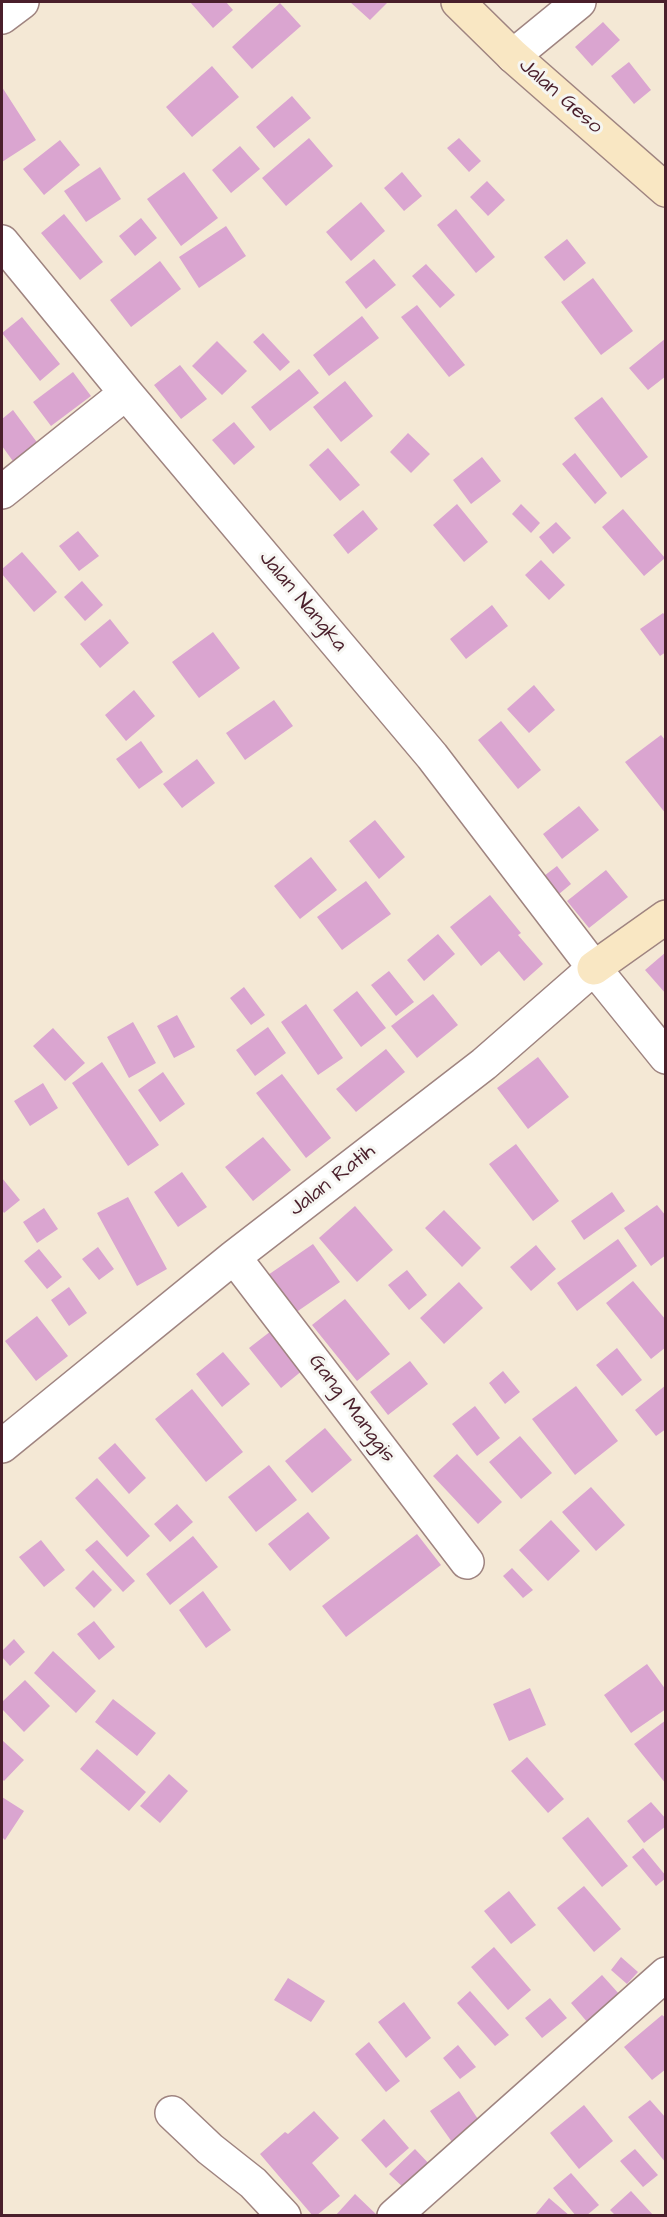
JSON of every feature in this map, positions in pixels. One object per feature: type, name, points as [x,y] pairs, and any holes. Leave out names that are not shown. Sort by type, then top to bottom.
[{"type":"main road","name":"Jalan Geso","points":[[458,2],[513,56],[666,190]]},
{"type":"main road","name":"Jalan Ratih","points":[[594,968],[666,917]]},
{"type":"street","points":[[2,17],[22,2]]},
{"type":"street","points":[[513,56],[579,2]]},
{"type":"street","name":"Jalan Nangka","points":[[2,242],[432,756],[594,968],[666,1057]]},
{"type":"street","points":[[2,492],[126,393]]},
{"type":"street","name":"Jalan Ratih","points":[[2,1446],[234,1257],[484,1064],[594,968]]},
{"type":"street","name":"Gang Manggis","points":[[234,1257],[467,1562]]},
{"type":"street","points":[[394,2216],[666,1974]]},
{"type":"street","points":[[172,2113],[210,2149],[253,2183],[284,2216]]},
{"type":"building","points":[[190,2],[226,2],[233,10],[213,28]]},
{"type":"building","points":[[350,2],[388,2],[370,20]]},
{"type":"building","points":[[280,3],[301,26],[252,69],[232,47]]},
{"type":"building","points":[[603,22],[620,40],[592,66],[575,47]]},
{"type":"building","points":[[629,62],[651,90],[634,104],[611,76]]},
{"type":"building","points":[[212,66],[239,97],[192,137],[166,107]]},
{"type":"building","points":[[2,87],[36,140],[2,162]]},
{"type":"building","points":[[292,96],[311,118],[274,148],[256,127]]},
{"type":"building","points":[[309,138],[333,166],[286,206],[262,178]]},
{"type":"building","points":[[459,138],[481,161],[469,172],[447,148]]},
{"type":"building","points":[[60,140],[80,165],[44,195],[23,169]]},
{"type":"building","points":[[240,146],[260,169],[231,193],[212,170]]},
{"type":"building","points":[[100,167],[121,199],[86,222],[64,191]]},
{"type":"building","points":[[184,172],[218,218],[181,246],[147,199]]},
{"type":"building","points":[[402,172],[422,196],[404,211],[384,188]]},
{"type":"building","points":[[487,181],[505,200],[488,216],[470,197]]},
{"type":"building","points":[[361,202],[385,231],[351,261],[326,232]]},
{"type":"building","points":[[456,209],[495,257],[476,273],[437,225]]},
{"type":"building","points":[[64,214],[103,262],[80,280],[41,233]]},
{"type":"building","points":[[141,218],[157,238],[135,256],[119,236]]},
{"type":"building","points":[[226,226],[246,256],[199,288],[179,257]]},
{"type":"building","points":[[567,239],[586,263],[564,281],[544,257]]},
{"type":"building","points":[[374,259],[396,285],[366,309],[345,282]]},
{"type":"building","points":[[160,261],[181,289],[131,327],[110,300]]},
{"type":"building","points":[[426,264],[455,295],[440,308],[412,276]]},
{"type":"building","points":[[593,278],[633,331],[601,355],[561,302]]},
{"type":"building","points":[[417,305],[465,365],[449,377],[401,317]]},
{"type":"building","points":[[362,316],[379,338],[329,376],[313,355]]},
{"type":"building","points":[[22,317],[60,364],[40,381],[2,333]]},
{"type":"building","points":[[263,333],[290,362],[280,371],[253,342]]},
{"type":"building","points":[[666,338],[666,376],[648,390],[629,368]]},
{"type":"building","points":[[217,341],[247,371],[222,395],[192,366]]},
{"type":"building","points":[[180,365],[207,399],[181,419],[154,385]]},
{"type":"building","points":[[299,369],[319,393],[270,431],[251,407]]},
{"type":"building","points":[[73,372],[91,396],[51,426],[33,402]]},
{"type":"building","points":[[345,381],[373,416],[341,442],[313,407]]},
{"type":"building","points":[[602,397],[648,457],[621,478],[574,418]]},
{"type":"building","points":[[13,410],[39,445],[15,464],[2,446],[2,419]]},
{"type":"building","points":[[234,422],[255,447],[234,465],[212,440]]},
{"type":"building","points":[[408,433],[430,454],[411,473],[390,452]]},
{"type":"building","points":[[328,448],[360,485],[340,501],[309,465]]},
{"type":"building","points":[[575,453],[607,493],[595,504],[562,464]]},
{"type":"building","points":[[482,457],[501,481],[471,504],[453,480]]},
{"type":"building","points":[[457,504],[488,542],[464,562],[433,525]]},
{"type":"building","points":[[521,504],[540,523],[531,533],[512,514]]},
{"type":"building","points":[[623,509],[665,558],[644,576],[602,527]]},
{"type":"building","points":[[363,510],[378,529],[348,554],[333,535]]},
{"type":"building","points":[[556,522],[571,538],[553,554],[539,537]]},
{"type":"building","points":[[78,531],[99,556],[79,571],[59,546]]},
{"type":"building","points":[[22,552],[57,592],[34,612],[2,574],[2,569]]},
{"type":"building","points":[[541,560],[565,585],[549,600],[525,575]]},
{"type":"building","points":[[82,581],[103,605],[85,621],[64,597]]},
{"type":"building","points":[[492,605],[508,626],[466,659],[450,639]]},
{"type":"building","points":[[663,613],[666,616],[666,652],[660,656],[640,629]]},
{"type":"building","points":[[110,619],[129,643],[100,668],[80,644]]},
{"type":"building","points":[[213,632],[240,668],[199,698],[172,662]]},
{"type":"building","points":[[534,685],[555,710],[529,733],[507,709]]},
{"type":"building","points":[[134,690],[155,716],[126,741],[105,715]]},
{"type":"building","points":[[274,700],[293,726],[245,760],[226,733]]},
{"type":"building","points":[[501,721],[541,770],[518,789],[478,740]]},
{"type":"building","points":[[661,735],[666,741],[666,814],[625,762]]},
{"type":"building","points":[[141,741],[163,772],[139,789],[116,759]]},
{"type":"building","points":[[197,759],[215,783],[182,808],[163,784]]},
{"type":"building","points":[[579,806],[599,830],[562,859],[543,834]]},
{"type":"building","points":[[375,820],[405,857],[379,879],[349,841]]},
{"type":"building","points":[[311,857],[337,890],[300,919],[274,886]]},
{"type":"building","points":[[557,866],[571,884],[559,894],[544,876]]},
{"type":"building","points":[[606,870],[628,897],[589,928],[567,901]]},
{"type":"building","points":[[366,881],[391,914],[342,950],[317,917]]},
{"type":"building","points":[[490,895],[521,933],[518,935],[543,964],[524,981],[499,951],[481,966],[450,927]]},
{"type":"building","points":[[438,934],[455,954],[424,981],[407,960]]},
{"type":"building","points":[[666,952],[666,994],[645,970]]},
{"type":"building","points":[[389,971],[414,1002],[396,1016],[371,985]]},
{"type":"building","points":[[244,987],[265,1015],[251,1025],[230,998]]},
{"type":"building","points":[[357,991],[386,1028],[361,1047],[333,1010]]},
{"type":"building","points":[[433,994],[458,1025],[417,1058],[391,1026]]},
{"type":"building","points":[[306,1004],[343,1058],[318,1075],[281,1022]]},
{"type":"building","points":[[177,1015],[195,1047],[174,1058],[157,1026]]},
{"type":"building","points":[[133,1022],[156,1063],[129,1078],[107,1037]]},
{"type":"building","points":[[268,1027],[286,1053],[255,1076],[236,1050]]},
{"type":"building","points":[[53,1028],[85,1063],[65,1081],[33,1046]]},
{"type":"building","points":[[386,1049],[405,1072],[356,1112],[336,1089]]},
{"type":"building","points":[[538,1057],[569,1097],[528,1129],[497,1088]]},
{"type":"building","points":[[102,1062],[159,1145],[128,1166],[72,1083]]},
{"type":"building","points":[[163,1072],[185,1104],[160,1122],[138,1090]]},
{"type":"building","points":[[282,1074],[331,1138],[306,1158],[256,1093]]},
{"type":"building","points":[[43,1083],[58,1108],[30,1126],[14,1101]]},
{"type":"building","points":[[263,1137],[291,1170],[253,1201],[225,1167]]},
{"type":"building","points":[[516,1144],[559,1201],[533,1221],[489,1164]]},
{"type":"building","points":[[182,1172],[207,1207],[178,1227],[154,1192]]},
{"type":"building","points":[[2,1178],[20,1200],[4,1213],[2,1210]]},
{"type":"building","points":[[612,1192],[625,1211],[584,1240],[571,1221]]},
{"type":"building","points":[[128,1197],[167,1269],[137,1286],[97,1213]]},
{"type":"building","points":[[657,1205],[666,1216],[666,1255],[651,1266],[624,1228]]},
{"type":"building","points":[[355,1206],[393,1250],[357,1282],[319,1238]]},
{"type":"building","points":[[44,1208],[58,1229],[37,1243],[23,1222]]},
{"type":"building","points":[[444,1210],[481,1248],[462,1267],[425,1228]]},
{"type":"building","points":[[618,1239],[637,1266],[577,1311],[557,1283]]},
{"type":"building","points":[[313,1244],[340,1282],[295,1313],[268,1275]]},
{"type":"building","points":[[536,1245],[556,1269],[531,1291],[510,1267]]},
{"type":"building","points":[[98,1247],[114,1269],[99,1280],[82,1259]]},
{"type":"building","points":[[39,1249],[62,1277],[47,1289],[24,1261]]},
{"type":"building","points":[[407,1270],[427,1295],[409,1310],[388,1285]]},
{"type":"building","points":[[633,1281],[666,1320],[666,1347],[651,1359],[606,1303]]},
{"type":"building","points":[[459,1282],[483,1308],[444,1344],[420,1318]]},
{"type":"building","points":[[69,1287],[87,1313],[69,1326],[51,1300]]},
{"type":"building","points":[[345,1299],[390,1354],[357,1381],[312,1325]]},
{"type":"building","points":[[37,1316],[68,1356],[36,1381],[5,1341]]},
{"type":"building","points":[[271,1331],[303,1370],[281,1388],[249,1348]]},
{"type":"building","points":[[617,1348],[642,1380],[622,1396],[596,1365]]},
{"type":"building","points":[[223,1352],[250,1384],[222,1407],[196,1374]]},
{"type":"building","points":[[410,1361],[428,1384],[388,1415],[370,1392]]},
{"type":"building","points":[[503,1371],[520,1392],[505,1404],[489,1383]]},
{"type":"building","points":[[666,1385],[666,1429],[656,1436],[635,1410]]},
{"type":"building","points":[[576,1386],[618,1441],[575,1475],[532,1419]]},
{"type":"building","points":[[192,1389],[243,1452],[206,1482],[155,1419]]},
{"type":"building","points":[[475,1406],[500,1438],[477,1456],[452,1424]]},
{"type":"building","points":[[325,1428],[352,1460],[312,1493],[285,1461]]},
{"type":"building","points":[[520,1436],[552,1473],[521,1499],[489,1462]]},
{"type":"building","points":[[115,1443],[146,1478],[129,1494],[98,1458]]},
{"type":"building","points":[[457,1454],[502,1502],[478,1524],[433,1476]]},
{"type":"building","points":[[269,1465],[297,1500],[256,1532],[228,1497]]},
{"type":"building","points":[[97,1478],[150,1536],[127,1557],[75,1498]]},
{"type":"building","points":[[591,1487],[625,1525],[596,1551],[562,1512]]},
{"type":"building","points":[[177,1504],[193,1522],[170,1542],[154,1524]]},
{"type":"building","points":[[308,1512],[330,1538],[290,1571],[268,1544]]},
{"type":"building","points":[[551,1520],[580,1551],[548,1581],[519,1550]]},
{"type":"building","points":[[417,1534],[441,1565],[346,1637],[322,1606]]},
{"type":"building","points":[[193,1536],[218,1567],[170,1605],[146,1574]]},
{"type":"building","points":[[41,1540],[65,1570],[44,1587],[19,1557]]},
{"type":"building","points":[[97,1540],[135,1581],[123,1592],[85,1550]]},
{"type":"building","points":[[512,1568],[533,1590],[523,1598],[503,1576]]},
{"type":"building","points":[[93,1570],[112,1590],[94,1608],[75,1588]]},
{"type":"building","points":[[203,1591],[231,1630],[206,1648],[179,1610]]},
{"type":"building","points":[[94,1621],[115,1647],[99,1660],[77,1634]]},
{"type":"building","points":[[14,1639],[25,1652],[10,1666],[2,1657],[2,1651]]},
{"type":"building","points":[[53,1651],[96,1691],[76,1713],[34,1673]]},
{"type":"building","points":[[647,1664],[666,1690],[666,1709],[631,1733],[604,1695]]},
{"type":"building","points":[[25,1680],[50,1706],[24,1732],[2,1709],[2,1702]]},
{"type":"building","points":[[530,1688],[546,1725],[509,1741],[493,1704]]},
{"type":"building","points":[[113,1699],[156,1733],[137,1756],[95,1722]]},
{"type":"building","points":[[666,1720],[666,1784],[634,1744]]},
{"type":"building","points":[[2,1740],[24,1760],[4,1781],[2,1779]]},
{"type":"building","points":[[97,1749],[146,1792],[129,1811],[80,1769]]},
{"type":"building","points":[[527,1757],[564,1799],[548,1813],[511,1771]]},
{"type":"building","points":[[169,1774],[188,1791],[160,1823],[140,1806]]},
{"type":"building","points":[[2,1797],[24,1811],[5,1840],[2,1837]]},
{"type":"building","points":[[651,1802],[666,1819],[666,1826],[644,1843],[627,1821]]},
{"type":"building","points":[[588,1817],[628,1866],[602,1887],[562,1838]]},
{"type":"building","points":[[643,1848],[666,1876],[656,1886],[632,1857]]},
{"type":"building","points":[[584,1886],[621,1929],[594,1952],[557,1908]]},
{"type":"building","points":[[509,1891],[536,1925],[511,1944],[484,1911]]},
{"type":"building","points":[[494,1947],[531,1990],[508,2010],[471,1967]]},
{"type":"building","points":[[621,1957],[638,1972],[627,1984],[611,1970]]},
{"type":"building","points":[[602,1975],[620,1995],[588,2023],[571,2003]]},
{"type":"building","points":[[288,1978],[325,2001],[311,2022],[274,2000]]},
{"type":"building","points":[[470,1991],[509,2035],[495,2046],[457,2003]]},
{"type":"building","points":[[550,1998],[567,2018],[542,2038],[525,2018]]},
{"type":"building","points":[[404,2002],[431,2038],[406,2058],[378,2022]]},
{"type":"building","points":[[662,2015],[666,2018],[666,2069],[652,2080],[624,2047]]},
{"type":"building","points":[[369,2042],[400,2081],[386,2092],[355,2054]]},
{"type":"building","points":[[458,2045],[476,2067],[460,2079],[443,2058]]},
{"type":"building","points":[[459,2091],[480,2122],[452,2142],[430,2111]]},
{"type":"building","points":[[650,2100],[666,2118],[666,2163],[628,2117]]},
{"type":"building","points":[[584,2105],[613,2141],[579,2169],[550,2133]]},
{"type":"building","points":[[314,2111],[339,2138],[312,2163],[340,2196],[316,2216],[313,2216],[260,2154]]},
{"type":"building","points":[[384,2119],[409,2148],[386,2168],[361,2140]]},
{"type":"building","points":[[415,2149],[432,2167],[407,2191],[389,2174]]},
{"type":"building","points":[[635,2149],[658,2175],[643,2187],[620,2161]]},
{"type":"building","points":[[571,2173],[599,2205],[586,2216],[576,2216],[553,2188]]},
{"type":"building","points":[[631,2191],[654,2216],[616,2216],[610,2210]]},
{"type":"building","points":[[355,2194],[378,2216],[335,2216]]},
{"type":"building","points":[[549,2198],[570,2216],[534,2216]]}]
